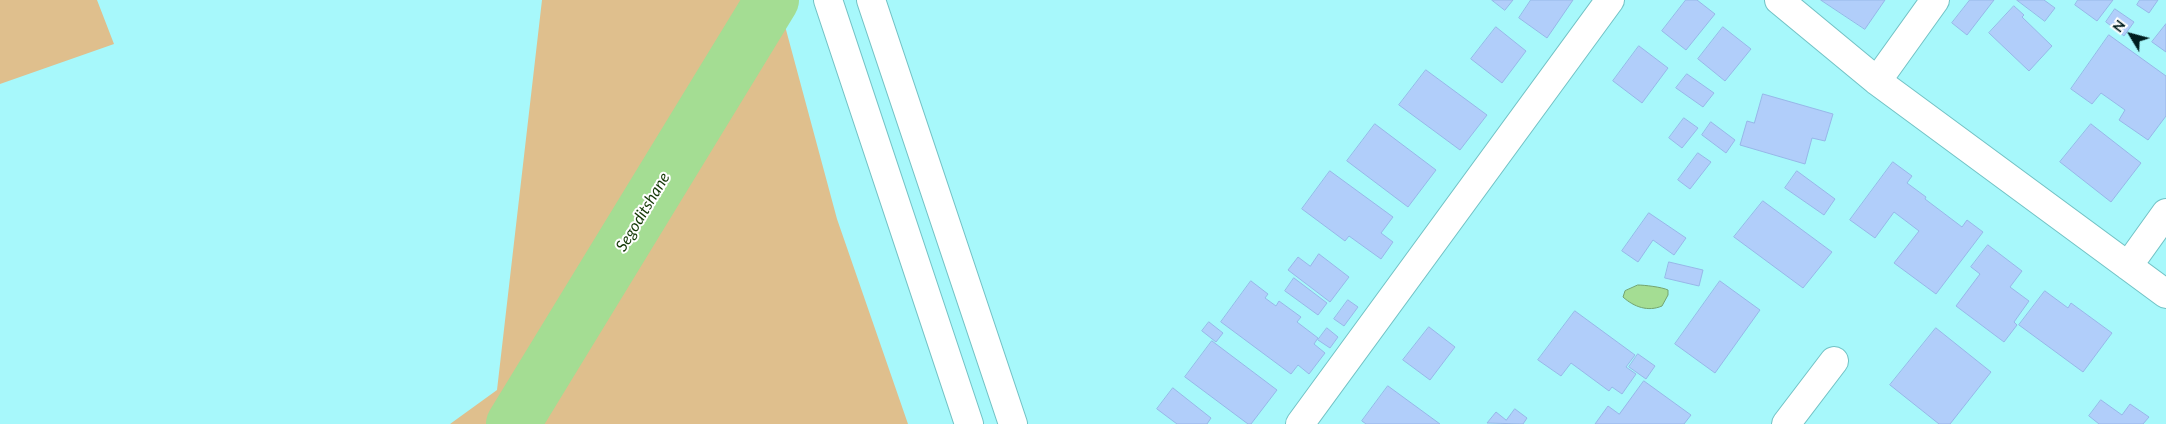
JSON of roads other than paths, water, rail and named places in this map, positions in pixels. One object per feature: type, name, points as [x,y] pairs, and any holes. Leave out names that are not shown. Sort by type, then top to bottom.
[{"type":"street","points":[[828,0],[969,424]]},
{"type":"street","points":[[871,0],[1013,424]]},
{"type":"street","points":[[1300,424],[1610,0]]},
{"type":"street","points":[[1779,0],[1877,81],[2166,294]]},
{"type":"street","points":[[1877,81],[1935,0]]},
{"type":"street","points":[[2128,266],[2166,213]]},
{"type":"street","points":[[1786,424],[1834,361]]},
{"type":"waterway","name":"Segoditshane","points":[[513,424],[772,0]]}]
